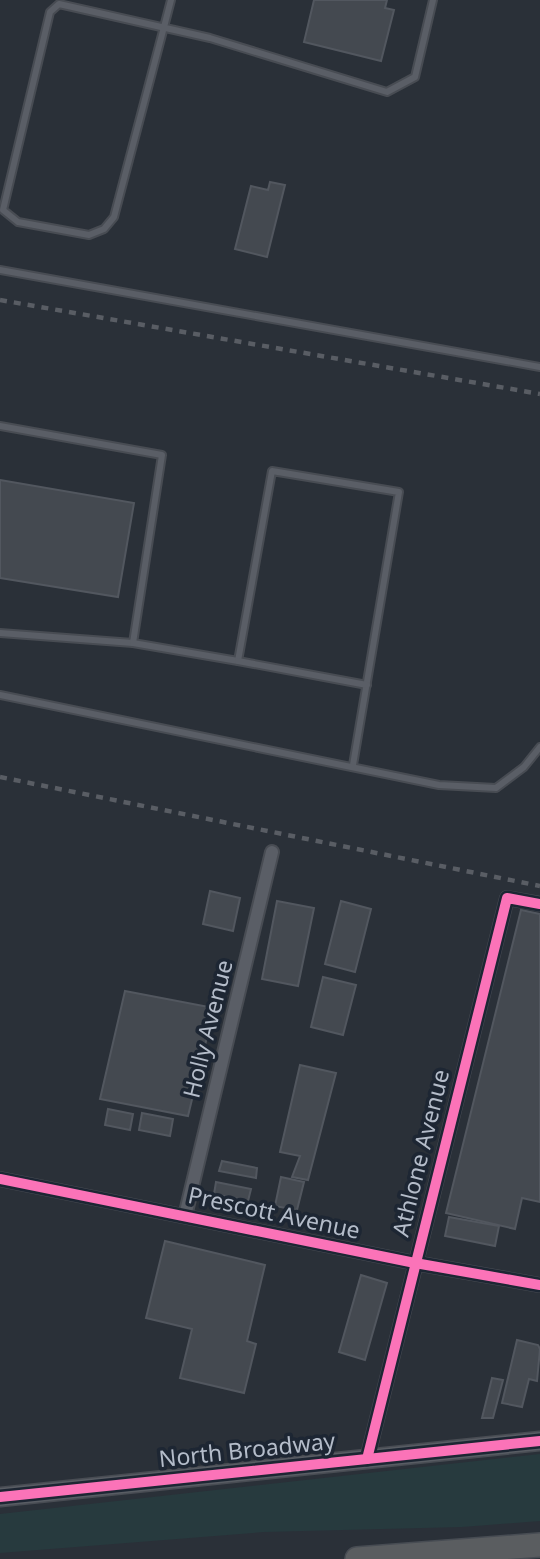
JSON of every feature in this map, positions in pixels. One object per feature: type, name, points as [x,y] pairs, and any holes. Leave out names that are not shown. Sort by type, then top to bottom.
[{"type":"highway","points":[[356,1559],[540,1545]]},
{"type":"main road","name":"North Broadway","points":[[0,1497],[540,1441]]},
{"type":"street","name":"Holly Avenue","points":[[185,1216],[272,852]]},
{"type":"street","name":"Athlone Avenue","points":[[367,1459],[507,898],[540,904]]},
{"type":"street","name":"Prescott Avenue","points":[[0,1179],[415,1263],[540,1285]]},
{"type":"lane","points":[[171,0],[164,27],[114,217],[104,229],[89,235],[18,222],[3,210],[50,12],[59,4],[164,27],[387,92],[415,77],[433,0]]},
{"type":"lane","points":[[0,270],[540,367]]},
{"type":"lane","points":[[0,426],[162,455],[133,643]]},
{"type":"lane","points":[[238,661],[272,471],[399,492],[353,765]]},
{"type":"lane","points":[[0,633],[133,643],[367,685]]},
{"type":"lane","points":[[0,695],[353,765],[439,785],[496,789],[524,767],[540,747]]},
{"type":"green space","points":[[540,1454],[540,1521],[462,1527],[264,1532],[0,1553],[0,1514]]},
{"type":"building","points":[[314,0],[387,0],[385,8],[394,10],[381,61],[304,42]]},
{"type":"building","points":[[270,182],[285,185],[267,257],[235,249],[251,186],[268,190]]},
{"type":"building","points":[[0,480],[134,503],[118,597],[0,578]]},
{"type":"building","points":[[210,891],[240,898],[233,931],[203,924]]},
{"type":"building","points":[[277,901],[314,908],[298,986],[262,979]]},
{"type":"building","points":[[341,901],[371,909],[355,972],[325,964]]},
{"type":"building","points":[[521,910],[540,914],[540,1202],[522,1198],[515,1229],[446,1213]]},
{"type":"building","points":[[323,977],[356,985],[343,1035],[311,1027]]},
{"type":"building","points":[[125,991],[214,1008],[188,1116],[100,1099]]},
{"type":"building","points":[[300,1065],[336,1073],[308,1180],[292,1177],[300,1156],[280,1152]]},
{"type":"building","points":[[108,1109],[133,1114],[130,1130],[105,1125]]},
{"type":"building","points":[[142,1113],[173,1119],[170,1136],[139,1130]]},
{"type":"building","points":[[222,1161],[257,1168],[256,1178],[219,1171]]},
{"type":"building","points":[[281,1177],[304,1182],[297,1210],[275,1206]]},
{"type":"building","points":[[216,1182],[251,1189],[248,1201],[214,1194]]},
{"type":"building","points":[[449,1217],[499,1226],[495,1246],[445,1236]]},
{"type":"building","points":[[165,1241],[265,1265],[247,1341],[256,1344],[244,1393],[180,1378],[192,1329],[146,1318]]},
{"type":"building","points":[[361,1275],[387,1283],[365,1360],[339,1352]]},
{"type":"building","points":[[517,1340],[538,1345],[540,1349],[537,1381],[529,1379],[522,1407],[502,1403]]},
{"type":"building","points":[[492,1378],[503,1380],[493,1418],[482,1418]]},
{"type":"railway","points":[[0,300],[540,394]]},
{"type":"railway","points":[[0,777],[540,886]]},
{"type":"cycle path","points":[[367,1459],[507,898],[540,904]]},
{"type":"cycle path","points":[[0,1179],[415,1263],[540,1285]]},
{"type":"cycle path","points":[[0,1497],[540,1441]]}]
